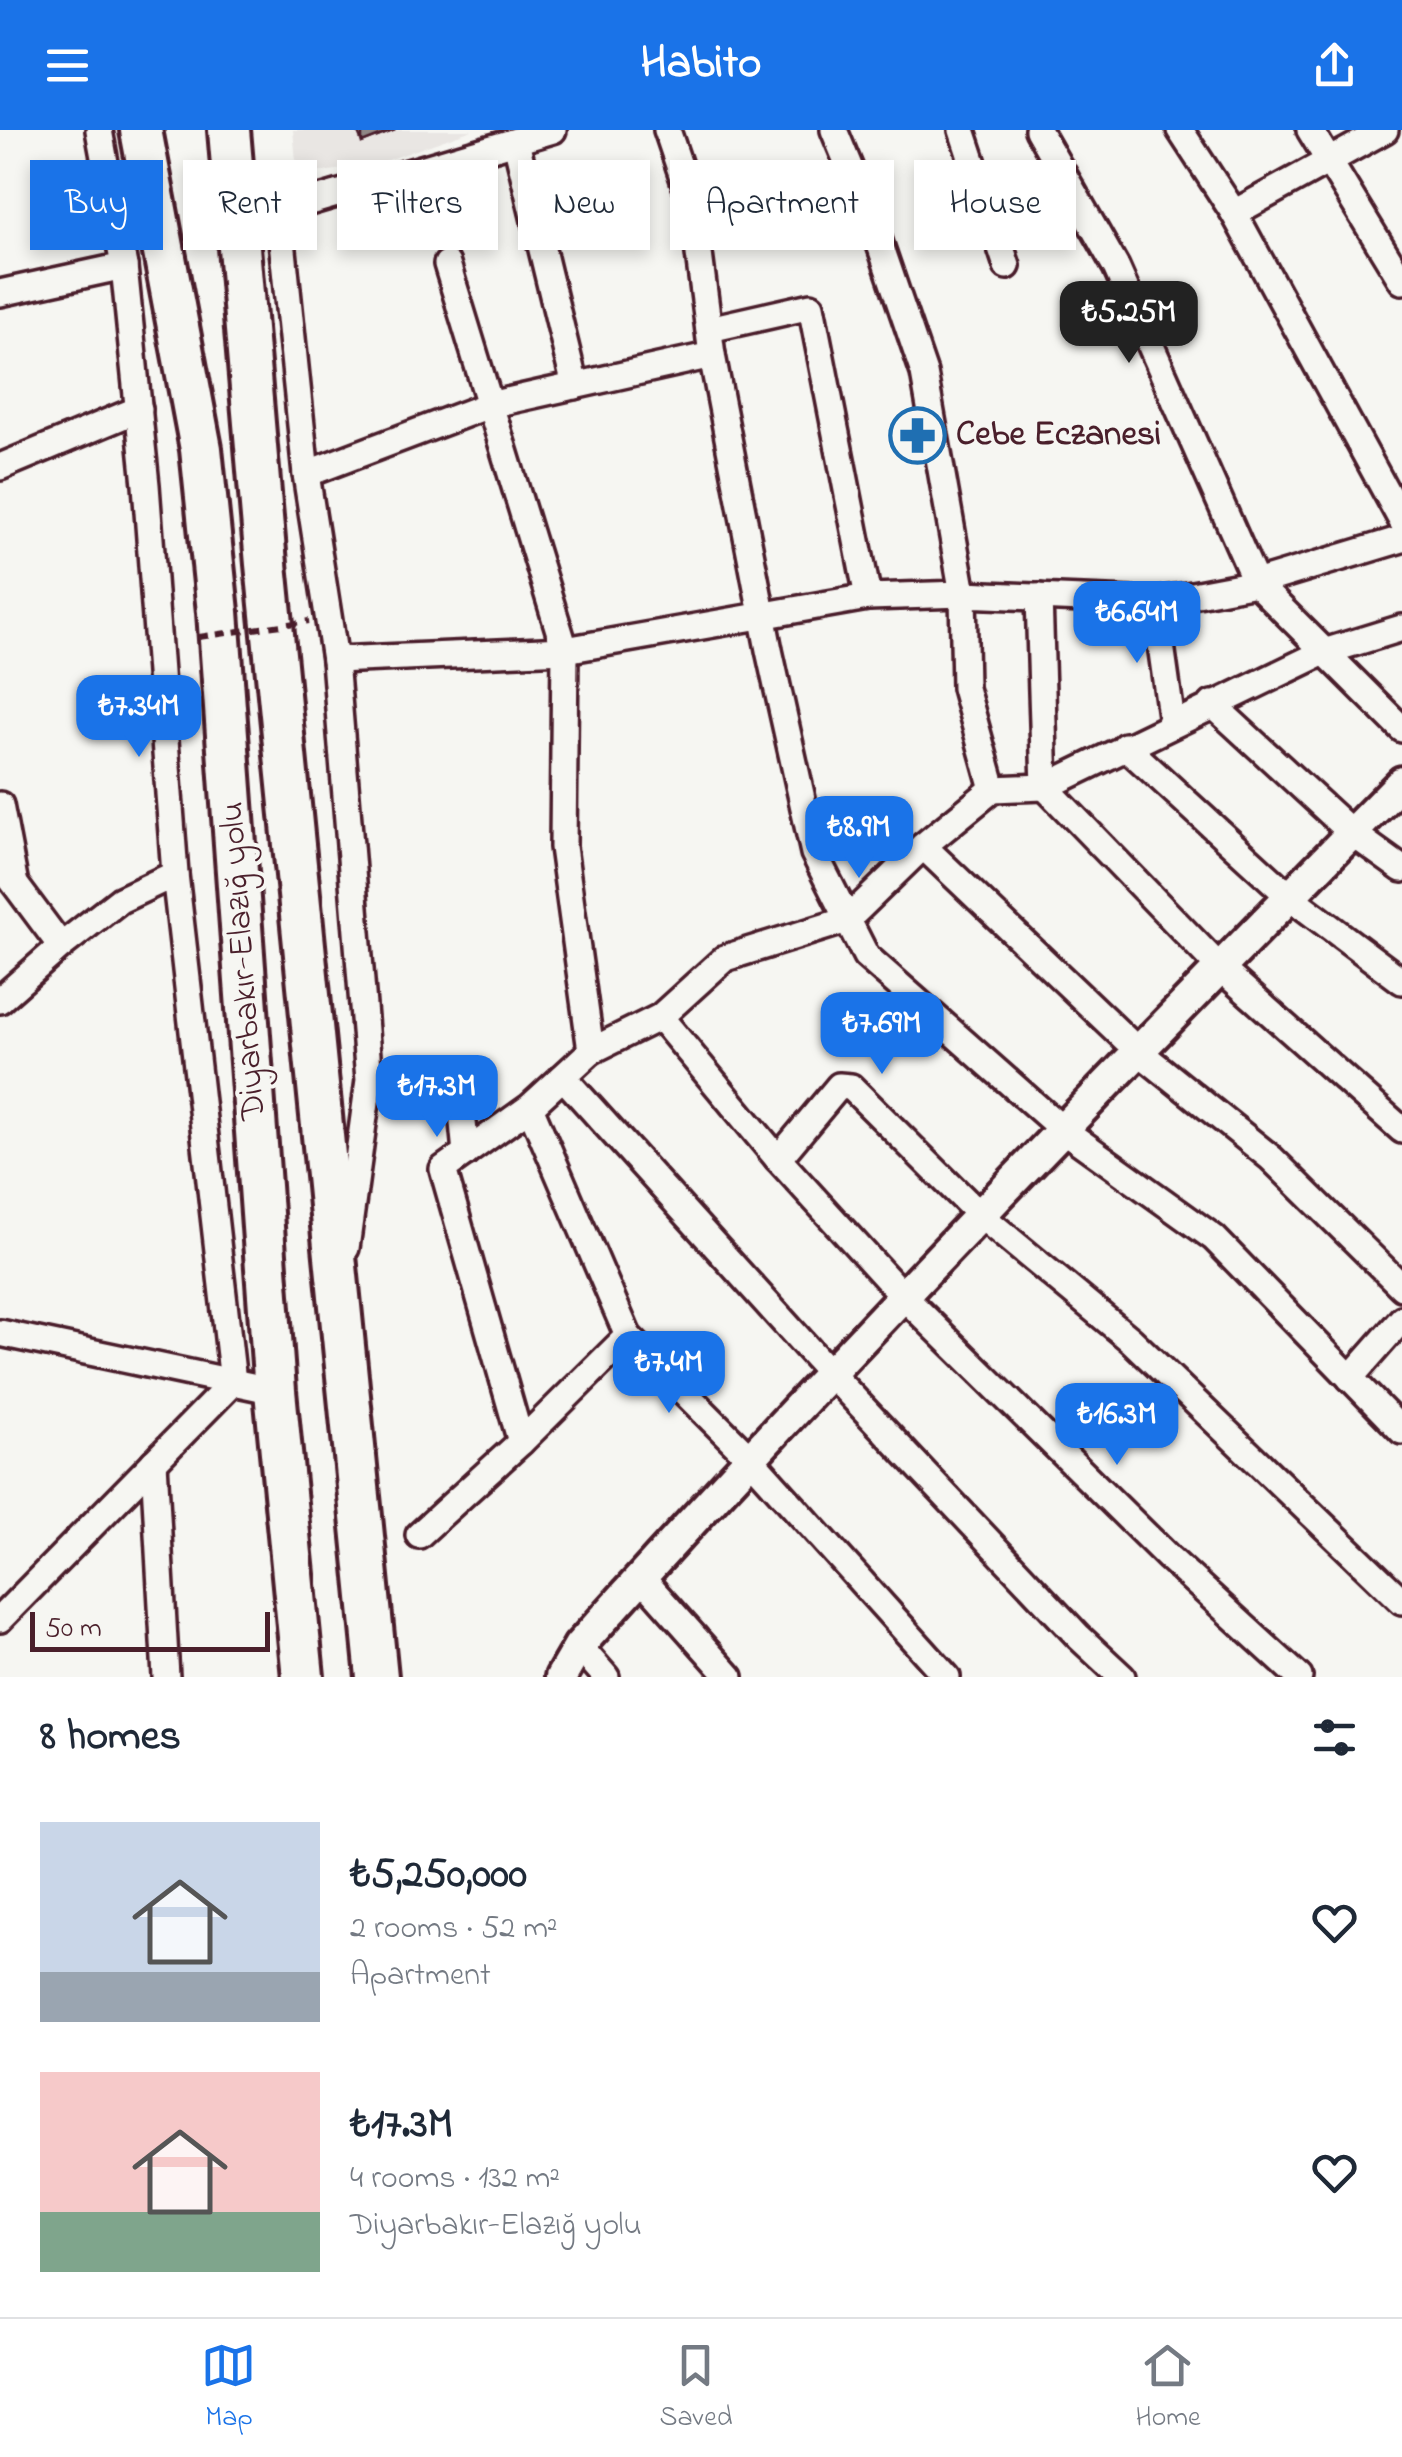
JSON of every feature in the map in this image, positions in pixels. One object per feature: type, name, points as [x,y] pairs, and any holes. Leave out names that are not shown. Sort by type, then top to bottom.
[{"type":"highway","name":"Diyarbakır-Elazığ yolu","points":[[142,130],[203,467],[218,612],[276,1391],[302,1677]]},
{"type":"highway","name":"Diyarbakır-Elazığ yolu","points":[[228,130],[230,160]]},
{"type":"highway","name":"Diyarbakır-Elazığ yolu","points":[[237,250],[377,1677]]},
{"type":"street","points":[[99,130],[124,266],[175,874],[233,1382]]},
{"type":"street","points":[[317,200],[553,130]]},
{"type":"street","points":[[668,130],[693,207],[711,342],[762,613],[814,853],[866,956],[1062,1129],[1214,1238],[1402,1431]]},
{"type":"street","points":[[834,130],[874,226],[924,373],[963,594],[966,688],[993,789]]},
{"type":"street","points":[[962,130],[1007,266]]},
{"type":"street","points":[[1038,130],[1116,267],[1256,582],[1402,729]]},
{"type":"street","points":[[1180,130],[1234,213],[1402,521]]},
{"type":"street","points":[[1310,130],[1402,281]]},
{"type":"street","points":[[1234,213],[1385,130]]},
{"type":"street","points":[[516,142],[576,386]]},
{"type":"street","points":[[283,250],[306,474],[335,660],[370,1080],[340,1292]]},
{"type":"street","points":[[448,264],[566,650],[563,847],[591,1051]]},
{"type":"street","points":[[0,293],[124,266]]},
{"type":"street","points":[[306,474],[489,406],[576,386],[811,306],[868,596]]},
{"type":"street","points":[[0,467],[138,409]]},
{"type":"street","points":[[335,660],[566,650],[868,596],[963,594],[1155,602],[1256,582],[1402,539]]},
{"type":"street","points":[[1039,597],[1045,787],[1220,968],[1402,1130]]},
{"type":"street","points":[[1155,602],[1172,723]]},
{"type":"street","points":[[521,1442],[444,1169],[530,1108],[591,1051],[660,1017],[724,958],[848,920],[923,846],[993,789],[1045,787],[1324,652],[1402,628]]},
{"type":"street","points":[[1212,704],[1352,833],[1402,869]]},
{"type":"street","points":[[1125,746],[1290,897],[1402,981]]},
{"type":"street","points":[[561,1677],[580,1646],[748,1457],[1402,782]]},
{"type":"street","points":[[0,806],[7,874],[61,946]]},
{"type":"street","points":[[923,846],[1138,1051],[1271,1158],[1402,1288]]},
{"type":"street","points":[[0,1000],[120,900],[175,874]]},
{"type":"street","points":[[660,1017],[778,1159],[902,1296],[1169,1558],[1298,1677]]},
{"type":"street","points":[[458,1071],[466,1153]]},
{"type":"street","points":[[562,1077],[829,1372],[1122,1677]]},
{"type":"street","points":[[778,1159],[839,1086],[851,1087],[980,1214],[1131,1340],[1402,1601]]},
{"type":"street","points":[[530,1108],[628,1336],[748,1457],[947,1677]]},
{"type":"street","points":[[1350,1378],[1402,1320]]},
{"type":"street","points":[[0,1333],[276,1391]]},
{"type":"street","points":[[419,1536],[628,1336]]},
{"type":"street","points":[[0,1619],[233,1382]]},
{"type":"street","points":[[154,1462],[166,1677]]},
{"type":"street","points":[[641,1578],[730,1677]]},
{"type":"street","points":[[580,1646],[606,1677]]},
{"type":"path","points":[[199,636],[310,621]]},
{"type":"shaded area","points":[[293,130],[472,130],[388,160],[337,160],[337,170],[317,172],[317,160],[296,160]]},
{"type":"place","name":"Cebe Eczanesi","points":[[917,435]]}]
